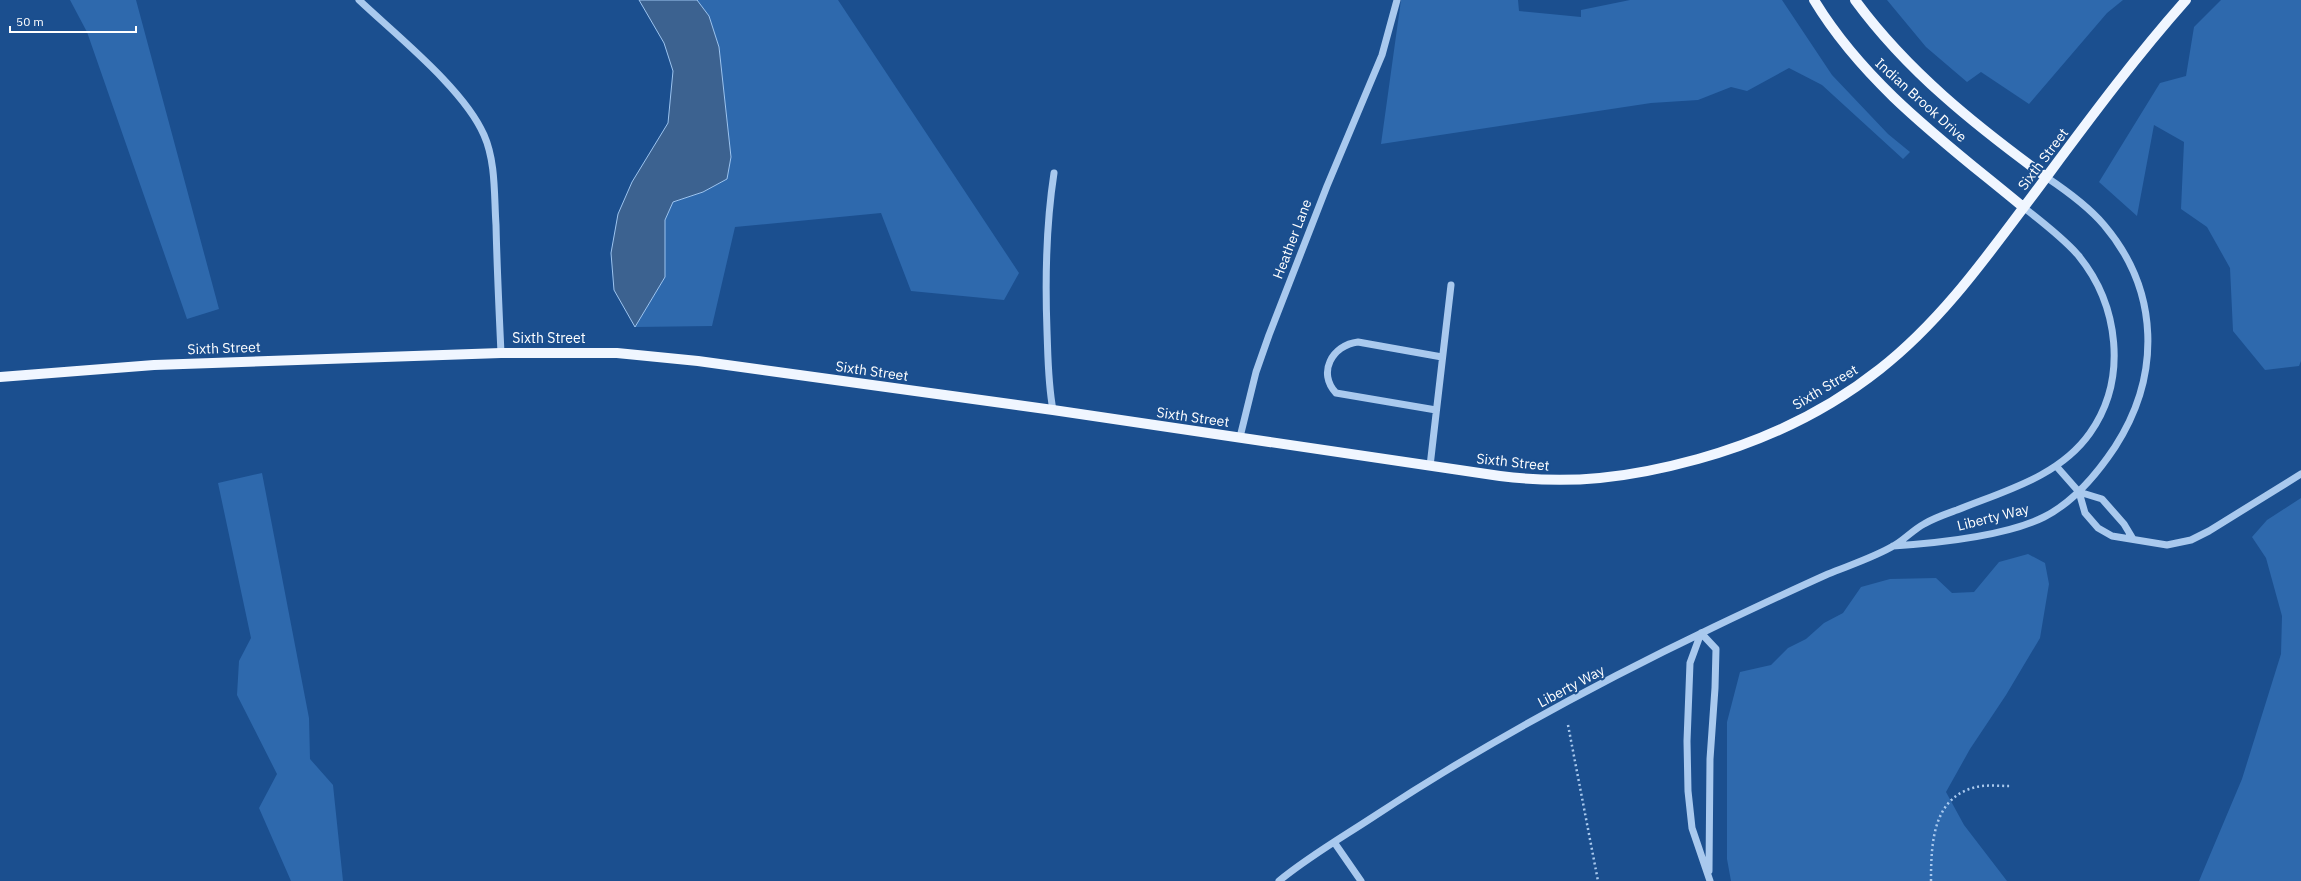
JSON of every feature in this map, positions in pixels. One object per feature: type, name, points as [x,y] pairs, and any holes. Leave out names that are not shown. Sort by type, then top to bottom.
[{"type":"main road","name":"Indian Brook Drive","points":[[1814,0],[1846,47],[1891,96],[2024,207]]},
{"type":"main road","name":"Indian Brook Drive","points":[[1855,0],[1888,42],[1915,70],[2004,146],[2046,177]]},
{"type":"main road","name":"Sixth Street","points":[[0,377],[154,365],[501,353],[564,351],[654,356],[1053,410],[1430,466],[1536,480],[1622,477],[1661,469],[1714,454],[1782,428],[1812,413],[1855,387],[1900,352],[1947,304],[2186,0]]},
{"type":"street","points":[[359,0],[458,96],[474,116],[484,136],[491,159],[494,190],[501,353]]},
{"type":"street","name":"Heather Lane","points":[[1240,438],[1256,372],[1269,335],[1327,186],[1382,55],[1397,0]]},
{"type":"street","points":[[1053,410],[1048,376],[1046,297],[1049,207],[1054,173]]},
{"type":"street","name":"Liberty Way","points":[[1893,546],[1963,538],[2024,525],[2045,516],[2079,492],[2110,454],[2132,416],[2145,377],[2149,335],[2141,294],[2134,274],[2116,240],[2092,212],[2046,177]]},
{"type":"street","name":"Liberty Way","points":[[1279,881],[1334,842],[1492,743],[1701,633],[1779,596],[1893,546],[1925,523],[2028,482],[2057,467],[2082,444],[2091,432],[2105,405],[2112,384],[2116,362],[2113,336],[2102,298],[2087,267],[2067,243],[2024,207]]},
{"type":"street","points":[[1430,466],[1451,285]]},
{"type":"street","points":[[1436,410],[1336,394],[1330,386],[1328,373],[1332,357],[1347,343],[1358,342],[1442,356]]},
{"type":"street","points":[[2057,467],[2079,492],[2085,513],[2098,528],[2112,536],[2167,545],[2191,540],[2229,520],[2301,474]]},
{"type":"street","points":[[2079,492],[2102,499],[2124,524],[2133,539]]},
{"type":"street","points":[[1701,633],[1716,649],[1716,688],[1710,760],[1709,878],[1692,828],[1688,791],[1687,741],[1690,663],[1701,633]]},
{"type":"street","points":[[1334,842],[1361,881]]},
{"type":"path","points":[[1568,725],[1598,881]]},
{"type":"path","points":[[1931,881],[1934,833],[1941,811],[1950,800],[1963,792],[1982,786],[2010,786]]},
{"type":"shaded area","points":[[70,0],[136,0],[219,309],[187,319],[87,32]]},
{"type":"shaded area","points":[[639,0],[697,0],[709,16],[719,47],[731,157],[727,179],[703,192],[673,202],[665,220],[665,277],[635,327],[614,290],[611,253],[618,214],[632,182],[668,123],[673,71],[664,43]]},
{"type":"shaded area","points":[[697,0],[838,0],[1019,273],[1004,300],[911,291],[881,213],[735,227],[712,326],[635,327],[665,277],[665,220],[673,202],[703,192],[727,179],[731,157],[719,47],[709,16]]},
{"type":"shaded area","points":[[1401,0],[1518,0],[1519,11],[1581,17],[1581,10],[1630,0],[1782,0],[1832,75],[1888,134],[1910,152],[1903,159],[1822,85],[1789,68],[1747,91],[1731,87],[1698,100],[1651,103],[1381,144]]},
{"type":"shaded area","points":[[1887,0],[2123,0],[2107,13],[2029,104],[1981,72],[1967,82],[1926,47]]},
{"type":"shaded area","points":[[2221,0],[2301,0],[2301,361],[2299,366],[2265,370],[2233,331],[2230,268],[2207,227],[2181,209],[2184,142],[2154,125],[2137,216],[2099,182],[2160,83],[2186,76],[2194,27]]},
{"type":"shaded area","points":[[262,473],[309,718],[310,759],[333,785],[343,881],[291,881],[259,808],[277,774],[237,695],[239,661],[251,638],[218,483]]},
{"type":"shaded area","points":[[2301,498],[2301,881],[2199,881],[2242,779],[2281,654],[2282,616],[2266,558],[2252,537],[2267,520]]},
{"type":"shaded area","points":[[2028,554],[2045,563],[2049,584],[2040,638],[2006,695],[1970,749],[1946,792],[1964,825],[2007,881],[1731,881],[1727,859],[1727,722],[1740,672],[1771,665],[1788,648],[1806,639],[1824,623],[1843,613],[1861,587],[1890,579],[1936,578],[1952,593],[1974,592],[1999,562]]}]
